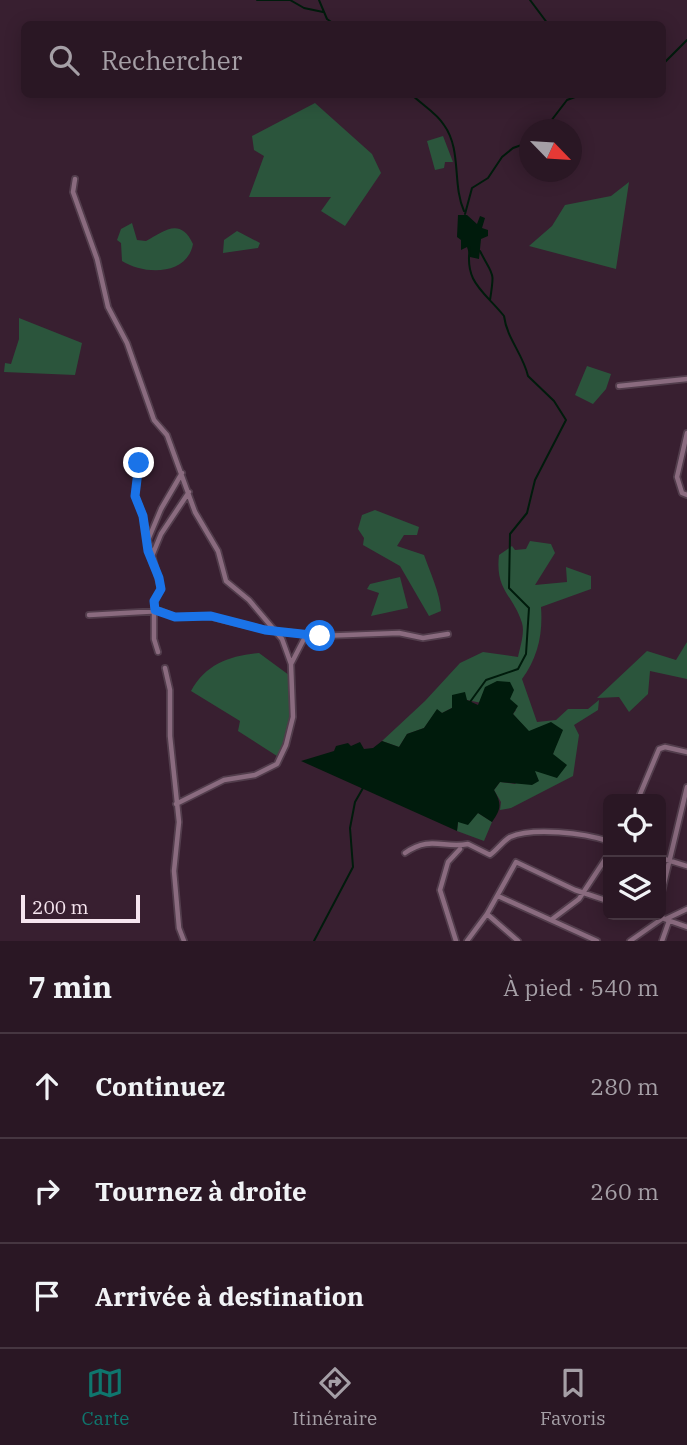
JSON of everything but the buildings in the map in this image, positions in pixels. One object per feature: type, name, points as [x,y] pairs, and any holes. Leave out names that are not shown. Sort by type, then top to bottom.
[{"type":"street","points":[[75,180],[73,192],[97,259],[111,315],[127,343],[152,416],[167,435],[195,512],[218,551],[226,581],[249,600],[276,632],[285,645],[291,664],[292,717],[286,745],[277,764],[256,775],[224,780],[176,804]]},
{"type":"street","points":[[619,386],[687,380]]},
{"type":"street","points":[[687,433],[677,477],[684,484],[682,494],[687,495]]},
{"type":"street","points":[[139,463],[135,496],[143,516],[161,589],[154,601],[154,639],[158,652]]},
{"type":"street","points":[[148,540],[182,473]]},
{"type":"street","points":[[151,557],[161,534],[189,492]]},
{"type":"street","points":[[89,615],[155,610],[175,617],[211,616],[276,632],[306,635],[399,632],[423,638],[449,634]]},
{"type":"street","points":[[291,664],[306,635]]},
{"type":"street","points":[[165,668],[170,690],[179,839],[174,871],[179,928],[184,941]]},
{"type":"street","points":[[640,794],[659,749],[665,747],[687,752]]},
{"type":"street","points":[[666,870],[687,788]]},
{"type":"street","points":[[456,941],[440,890],[440,881],[448,862],[460,848],[468,844],[490,855],[502,847],[506,839],[534,832],[577,833],[603,840]]},
{"type":"street","points":[[405,853],[432,842],[460,848]]},
{"type":"street","points":[[551,920],[579,899],[580,892],[606,857]]},
{"type":"street","points":[[668,860],[687,866]]},
{"type":"street","points":[[452,934],[467,941],[487,914],[516,862],[580,892],[603,899]]},
{"type":"street","points":[[498,896],[597,941]]},
{"type":"street","points":[[630,941],[687,909]]},
{"type":"street","points":[[487,914],[518,941]]},
{"type":"street","points":[[666,920],[687,927]]},
{"type":"street","points":[[662,941],[666,920]]},
{"type":"green space","points":[[315,103],[372,154],[381,173],[345,226],[321,211],[331,197],[249,197],[264,156],[254,150],[252,136]]},
{"type":"green space","points":[[443,136],[453,162],[445,162],[444,168],[435,170],[427,141]]},
{"type":"green space","points":[[629,182],[616,269],[529,246],[552,226],[565,205],[611,196]]},
{"type":"green space","points":[[132,223],[137,240],[146,241],[171,229],[183,230],[193,244],[189,254],[182,262],[164,270],[131,266],[122,261],[121,243],[117,240],[121,229]]},
{"type":"green space","points":[[237,231],[260,243],[258,248],[223,253],[224,240]]},
{"type":"green space","points":[[19,318],[82,343],[75,375],[4,372],[5,363],[11,364],[19,339]]},
{"type":"green space","points":[[587,366],[611,374],[606,389],[593,404],[575,395]]},
{"type":"green space","points":[[375,510],[419,527],[417,535],[404,535],[397,546],[424,555],[437,590],[441,611],[429,616],[400,566],[363,545],[364,538],[358,529],[362,515]]},
{"type":"green space","points":[[530,541],[551,544],[555,553],[535,585],[567,582],[566,567],[591,576],[591,589],[541,607],[538,645],[522,679],[537,722],[556,720],[568,709],[588,709],[599,700],[598,710],[574,725],[579,735],[573,776],[511,808],[500,810],[501,802],[494,790],[500,782],[515,784],[553,754],[555,747],[546,727],[529,732],[513,714],[516,710],[467,700],[442,713],[437,710],[424,728],[407,734],[399,747],[382,741],[425,701],[460,663],[483,652],[518,657],[523,627],[502,585],[498,567],[499,555],[512,546],[515,550],[526,549]]},
{"type":"green space","points":[[400,577],[408,608],[371,616],[379,593],[367,589],[370,584]]},
{"type":"green space","points":[[687,642],[687,679],[650,671],[648,694],[629,712],[619,697],[597,698],[647,651],[676,660]]},
{"type":"green space","points":[[259,653],[293,678],[293,717],[280,758],[238,731],[240,721],[191,691],[204,674],[219,663],[238,656]]},
{"type":"green space","points":[[478,813],[492,822],[484,841],[457,831],[458,822]]},
{"type":"shaded area","points":[[458,215],[467,215],[477,224],[480,216],[485,218],[482,228],[488,230],[488,236],[481,239],[479,259],[470,257],[467,247],[461,250],[461,240],[457,237]]},
{"type":"shaded area","points":[[497,681],[510,682],[514,690],[510,699],[518,706],[513,714],[529,731],[551,722],[563,730],[553,754],[567,765],[557,778],[535,771],[539,781],[532,785],[500,782],[494,790],[499,806],[492,822],[478,813],[468,825],[458,822],[457,831],[301,761],[334,751],[336,746],[348,743],[351,746],[360,742],[364,749],[373,748],[382,741],[399,747],[407,734],[424,728],[437,709],[442,713],[452,708],[452,695],[465,692],[467,700],[478,705],[485,687]]},
{"type":"waterway","points":[[257,0],[290,0],[304,8],[323,12]]},
{"type":"waterway","points":[[319,0],[330,21]]},
{"type":"waterway","points":[[530,0],[546,21]]},
{"type":"waterway","points":[[666,61],[687,40]]},
{"type":"waterway","points":[[416,98],[437,116],[450,135],[460,201],[464,211]]},
{"type":"waterway","points":[[552,119],[567,100],[572,98]]},
{"type":"waterway","points":[[465,214],[472,188],[488,178],[502,157],[519,146]]},
{"type":"waterway","points":[[470,247],[470,269],[477,286],[504,316],[508,332],[528,376],[554,401],[566,420],[535,480],[527,513],[510,534],[509,588],[529,608],[526,654],[518,669],[486,680],[470,702]]},
{"type":"waterway","points":[[480,251],[492,274],[490,300]]},
{"type":"waterway","points":[[314,941],[353,867],[350,828],[355,802],[363,788]]},
{"type":"route","points":[[139,463],[135,496],[143,516],[148,551],[161,589],[154,601],[155,610],[175,617],[211,616],[265,630],[320,636]]}]
